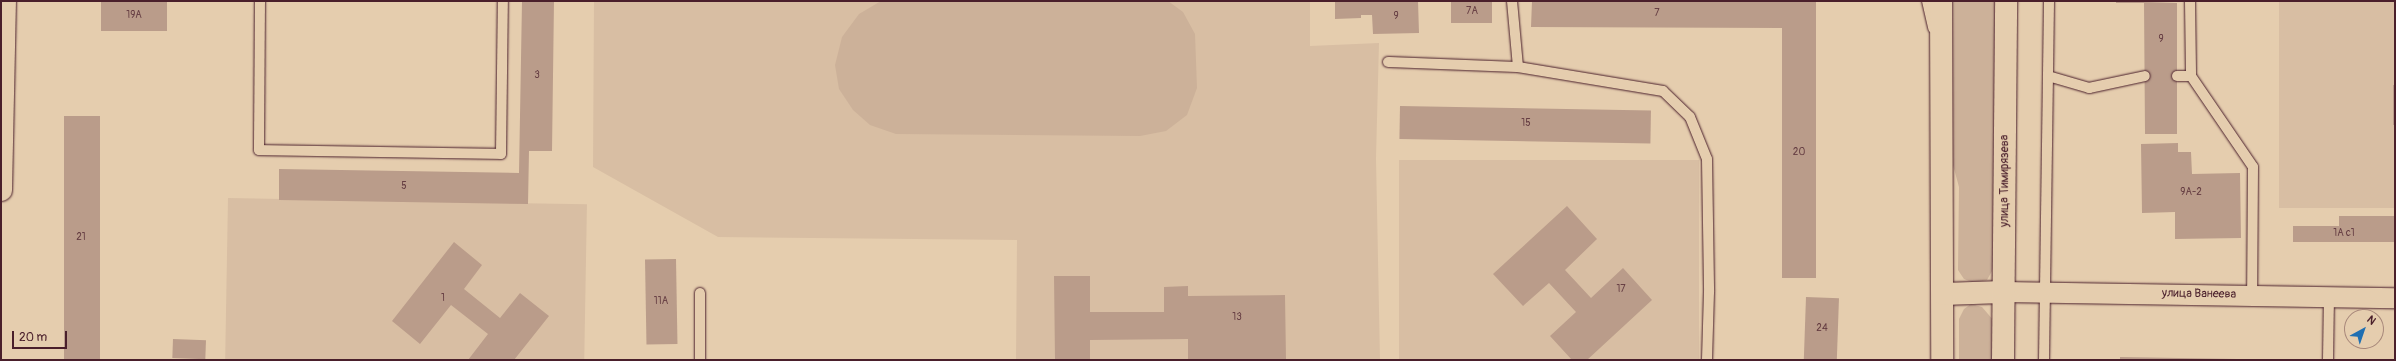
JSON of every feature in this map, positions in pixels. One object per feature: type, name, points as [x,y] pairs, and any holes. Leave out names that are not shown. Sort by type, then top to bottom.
[{"type":"main road","points":[[1,190],[5,1]]},
{"type":"main road","points":[[1941,1],[1942,360]]},
{"type":"main road","name":"улица Тимирязева","points":[[2003,360],[2006,1]]},
{"type":"main road","points":[[1943,294],[2003,292]]},
{"type":"street","name":"улица Ванеева","points":[[2003,292],[2395,298]]},
{"type":"lane","points":[[260,1],[259,150],[501,154],[503,1]]},
{"type":"lane","points":[[1512,1],[1518,67]]},
{"type":"lane","points":[[1927,1],[1942,67]]},
{"type":"lane","points":[[2044,360],[2049,1]]},
{"type":"lane","points":[[2190,1],[2191,76],[2253,166],[2252,295]]},
{"type":"lane","points":[[1388,62],[1518,67],[1663,91],[1690,117],[1707,159],[1709,292],[1707,360]]},
{"type":"lane","points":[[2048,76],[2089,88],[2145,76]]},
{"type":"lane","points":[[2177,76],[2191,76]]},
{"type":"lane","points":[[700,293],[700,360]]},
{"type":"lane","points":[[2328,360],[2329,296]]},
{"type":"shaded area","points":[[594,1],[1310,1],[1310,46],[1379,43],[1376,158],[1380,360],[1016,360],[1017,240],[718,237],[593,167]]},
{"type":"shaded area","points":[[881,1],[1168,1],[1183,12],[1195,34],[1197,88],[1187,115],[1166,131],[1140,136],[896,134],[870,125],[853,110],[839,89],[835,65],[842,37],[859,14]]},
{"type":"shaded area","points":[[1953,1],[1996,1],[1994,259],[1992,271],[1987,280],[1974,283],[1964,279],[1958,270],[1959,187],[1953,165]]},
{"type":"shaded area","points":[[2279,1],[2395,1],[2395,208],[2279,208]]},
{"type":"shaded area","points":[[1399,160],[1699,160],[1699,360],[1399,360]]},
{"type":"shaded area","points":[[228,198],[587,204],[584,360],[225,360]]},
{"type":"shaded area","points":[[1971,304],[1982,307],[1994,321],[1993,360],[1959,360],[1959,319],[1964,309]]},
{"type":"building","points":[[101,1],[167,1],[167,31],[101,31]]},
{"type":"building","points":[[522,1],[554,1],[552,151],[529,151],[528,204],[279,200],[279,169],[519,173]]},
{"type":"building","points":[[1335,1],[1418,1],[1419,33],[1373,34],[1372,15],[1361,15],[1361,18],[1335,19]]},
{"type":"building","points":[[1451,1],[1492,1],[1492,23],[1451,23]]},
{"type":"building","points":[[1532,1],[1816,1],[1816,278],[1782,278],[1782,28],[1531,27]]},
{"type":"building","points":[[2116,1],[2177,3],[2177,134],[2145,134],[2144,3],[2116,3]]},
{"type":"building","points":[[2393,85],[2395,85],[2395,125],[2393,125]]},
{"type":"building","points":[[1400,106],[1651,110],[1650,143],[1399,139]]},
{"type":"building","points":[[64,116],[100,116],[100,360],[64,360]]},
{"type":"building","points":[[2178,143],[2178,152],[2191,152],[2192,174],[2240,173],[2241,238],[2175,239],[2175,212],[2142,213],[2141,144]]},
{"type":"building","points":[[1567,206],[1597,239],[1565,270],[1591,298],[1623,268],[1652,300],[1587,360],[1572,360],[1550,336],[1576,312],[1549,283],[1523,306],[1493,274]]},
{"type":"building","points":[[2339,216],[2395,216],[2395,242],[2293,242],[2293,226],[2339,226]]},
{"type":"building","points":[[454,242],[482,265],[464,289],[500,318],[520,293],[549,316],[514,360],[468,360],[488,334],[451,305],[420,344],[392,321]]},
{"type":"building","points":[[676,259],[677,344],[646,345],[645,260]]},
{"type":"building","points":[[1054,276],[1090,276],[1090,312],[1164,312],[1164,287],[1188,286],[1188,296],[1285,295],[1286,360],[1188,360],[1188,339],[1090,340],[1090,360],[1055,360]]},
{"type":"building","points":[[1806,297],[1839,298],[1837,360],[1804,360]]},
{"type":"building","points":[[173,339],[206,340],[205,359],[172,358]]},
{"type":"building","points":[[2120,357],[2237,359],[2237,360],[2120,360]]}]
